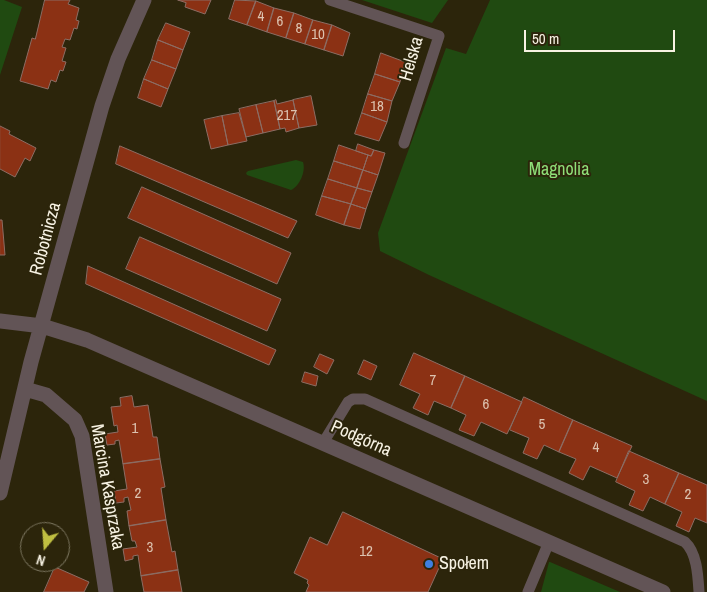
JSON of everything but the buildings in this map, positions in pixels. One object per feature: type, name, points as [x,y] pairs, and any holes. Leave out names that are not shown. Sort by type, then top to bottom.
[{"type":"street","name":"Robotnicza","points":[[0,493],[25,389],[102,106],[118,59],[144,0]]},
{"type":"street","name":"Podgórna","points":[[0,321],[42,326],[87,340],[663,592]]},
{"type":"street","name":"Marcina Kasprzaka","points":[[25,389],[46,395],[71,416],[78,425],[82,436],[106,592]]},
{"type":"lane","name":"Helska","points":[[330,0],[440,36],[404,143]]},
{"type":"lane","points":[[322,443],[348,402],[354,399],[365,399],[685,542],[690,546],[694,558],[699,592]]},
{"type":"lane","points":[[528,592],[549,542]]},
{"type":"green space","points":[[0,0],[22,7],[0,75]]},
{"type":"green space","points":[[362,0],[448,0],[432,23]]},
{"type":"green space","name":"Magnolia","points":[[490,0],[707,0],[707,401],[380,251],[378,233],[446,48],[466,54]]},
{"type":"green space","points":[[296,160],[303,162],[304,170],[300,182],[291,190],[247,175],[246,173],[248,171]]},
{"type":"green space","points":[[550,562],[620,592],[541,592]]},
{"type":"place","name":"Społem","points":[[429,564]]}]
